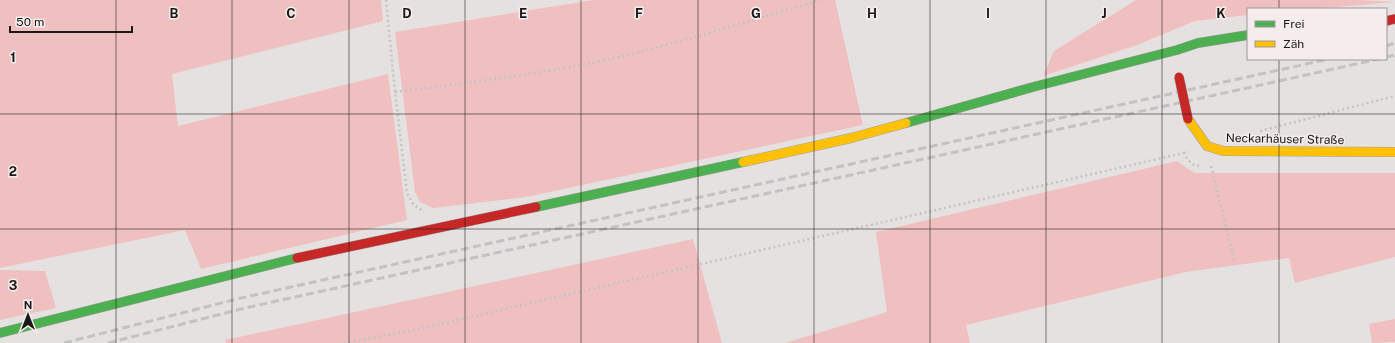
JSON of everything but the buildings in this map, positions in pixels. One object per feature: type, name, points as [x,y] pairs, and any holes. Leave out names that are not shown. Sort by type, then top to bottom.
[{"type":"street","points":[[0,333],[295,258],[635,186],[851,138],[1033,87],[1177,53],[1198,43],[1247,35]]},
{"type":"street","name":"Neckarhäuser Straße","points":[[1179,73],[1188,119],[1207,146],[1222,151],[1395,152]]},
{"type":"path","points":[[386,0],[395,92],[408,193],[413,204],[424,212],[430,212]]},
{"type":"path","points":[[395,92],[533,73],[618,57],[650,50],[821,0]]},
{"type":"path","points":[[1255,132],[1395,96]]},
{"type":"path","points":[[344,343],[414,330],[1184,152]]},
{"type":"path","points":[[1211,165],[1235,263]]},
{"type":"shaded area","points":[[0,0],[381,0],[383,21],[172,74],[178,126],[388,74],[407,220],[201,269],[185,230],[0,268]]},
{"type":"shaded area","points":[[593,0],[835,0],[863,125],[526,197],[433,208],[420,202],[415,192],[395,32]]},
{"type":"shaded area","points":[[1136,0],[1360,0],[1395,2],[1326,8],[1247,8],[1247,15],[1195,21],[1137,45],[1043,76],[1054,51]]},
{"type":"shaded area","points":[[1177,161],[1194,173],[1395,173],[1395,257],[1295,283],[1289,258],[1186,272],[966,325],[970,343],[785,343],[887,312],[876,232]]},
{"type":"shaded area","points":[[693,239],[722,343],[226,343],[225,340]]},
{"type":"shaded area","points":[[0,270],[45,271],[56,308],[0,320]]},
{"type":"shaded area","points":[[1395,319],[1395,342],[1372,343],[1369,324]]},
{"type":"railway","points":[[1387,46],[1395,43]]},
{"type":"railway","points":[[1387,57],[1395,55]]},
{"type":"railway","points":[[64,343],[241,298],[1324,60]]},
{"type":"railway","points":[[108,343],[245,308],[1374,60]]},
{"type":"traffic: fast","points":[[906,123],[1033,87],[1177,50],[1198,43],[1247,35]]},
{"type":"traffic: fast","points":[[536,207],[743,162]]},
{"type":"traffic: fast","points":[[0,333],[297,258]]},
{"type":"traffic: slow","points":[[1188,119],[1207,146],[1223,151],[1395,152]]},
{"type":"traffic: slow","points":[[743,162],[851,138],[906,123]]},
{"type":"traffic: jam","points":[[1387,21],[1395,19]]},
{"type":"traffic: jam","points":[[1179,77],[1188,119]]},
{"type":"traffic: jam","points":[[297,258],[536,207]]}]
